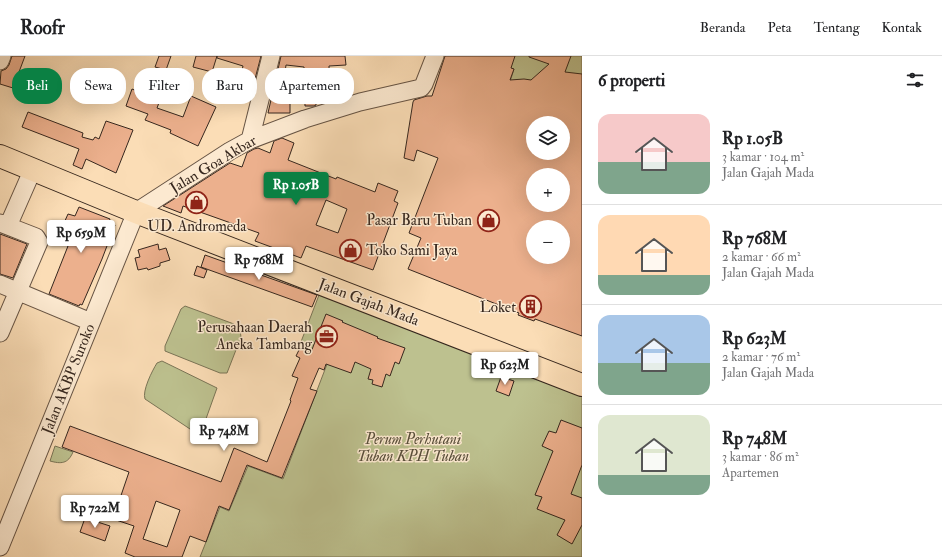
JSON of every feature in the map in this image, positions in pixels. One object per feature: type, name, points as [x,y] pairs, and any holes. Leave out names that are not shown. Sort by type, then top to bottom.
[{"type":"highway","name":"Jalan Gajah Mada","points":[[0,156],[136,212],[582,385]]},
{"type":"street","points":[[0,61],[2,56]]},
{"type":"street","points":[[250,140],[270,56]]},
{"type":"street","name":"Jalan Goa Akbar","points":[[136,212],[230,151],[250,140],[360,102],[420,88],[424,84],[435,56]]},
{"type":"street","points":[[0,333],[38,247],[39,241],[37,238],[4,224],[33,169]]},
{"type":"street","name":"Jalan AKBP Suroko","points":[[0,547],[136,212]]},
{"type":"street","points":[[0,284],[91,322]]},
{"type":"green space","points":[[475,56],[582,56],[582,82],[505,97],[514,69]]},
{"type":"green space","name":"Perum Perhutani Tuban KPH Tuban","points":[[319,295],[582,395],[582,557],[200,557],[220,507],[229,511],[248,466],[283,479],[329,359],[299,347]]},
{"type":"green space","points":[[185,306],[234,324],[240,330],[241,337],[227,373],[220,373],[165,351],[165,346],[181,309]]},
{"type":"green space","points":[[162,361],[217,388],[202,430],[198,433],[145,399],[144,395],[150,376],[157,363]]},
{"type":"green space","points":[[55,446],[73,452],[69,459],[61,463],[50,461]]},
{"type":"building","points":[[12,56],[25,56],[20,68],[12,68],[12,88],[0,84],[1,71],[6,69]]},
{"type":"building","points":[[159,56],[171,56],[167,68],[155,67]]},
{"type":"building","points":[[196,56],[217,56],[213,68],[202,68],[202,69],[193,67]]},
{"type":"building","points":[[217,56],[261,56],[257,71],[257,68],[242,68],[243,66],[217,58]]},
{"type":"building","points":[[281,56],[345,56],[346,65],[329,66],[329,68],[304,68],[286,65],[286,68],[278,68]]},
{"type":"building","name":"Pasar Baru Tuban","points":[[445,56],[515,56],[511,68],[514,69],[510,80],[531,80],[549,64],[529,56],[571,56],[565,72],[582,74],[582,336],[535,319],[534,321],[518,315],[519,313],[408,269],[421,238],[409,233],[438,158],[417,150],[414,161],[404,158],[413,102],[414,100],[432,96]]},
{"type":"building","points":[[132,89],[134,90],[134,104],[158,104],[157,108],[183,117],[188,104],[194,104],[194,97],[202,101],[202,104],[209,104],[216,107],[198,146],[170,133],[171,130],[145,120],[148,114],[126,106]]},
{"type":"building","points":[[270,104],[290,104],[290,113],[268,113]]},
{"type":"building","points":[[305,104],[316,104],[314,106],[305,106]]},
{"type":"building","points":[[28,112],[83,133],[82,137],[93,140],[95,137],[99,139],[106,121],[133,130],[116,173],[86,159],[82,169],[73,165],[79,149],[22,127]]},
{"type":"building","points":[[282,138],[294,143],[288,160],[336,179],[337,177],[375,192],[378,183],[398,191],[394,201],[398,203],[373,270],[306,246],[301,258],[255,241],[259,233],[183,206],[181,213],[163,206],[230,163],[242,167],[247,153],[254,149],[258,148],[270,153],[274,141]],"holes":[[[326,200],[347,209],[338,233],[316,225]]]},
{"type":"building","points":[[79,207],[110,219],[109,222],[115,225],[82,305],[80,304],[79,306],[49,294],[68,246],[54,241],[62,222],[64,223],[68,214],[75,216]]},
{"type":"building","points":[[0,234],[27,244],[13,278],[0,274]]},
{"type":"building","points":[[158,244],[159,250],[166,248],[170,260],[160,263],[160,266],[148,270],[147,268],[138,270],[135,258],[140,257],[138,250]]},
{"type":"building","points":[[205,255],[317,295],[312,307],[201,267]]},
{"type":"building","points":[[197,266],[207,270],[204,278],[194,275]]},
{"type":"building","points":[[326,314],[378,337],[377,338],[405,348],[399,364],[395,362],[390,376],[386,374],[382,387],[372,384],[373,380],[368,379],[371,369],[355,362],[351,373],[326,364],[324,370],[319,368],[310,389],[317,391],[282,478],[247,465],[229,510],[219,506],[206,542],[190,536],[182,557],[135,557],[125,553],[134,526],[113,519],[129,472],[62,447],[70,426],[221,482],[234,448],[267,462],[291,401],[290,400],[298,378],[292,376],[300,358],[296,356],[300,348],[311,352]],"holes":[[[156,501],[180,510],[167,547],[143,539]]]},
{"type":"building","points":[[501,377],[514,381],[509,396],[496,391]]},
{"type":"building","points":[[561,420],[582,428],[582,465],[571,494],[582,498],[582,525],[572,544],[557,535],[565,520],[537,509],[542,497],[535,495],[553,451],[542,446],[549,431],[556,433]]},
{"type":"building","points":[[85,518],[110,526],[105,541],[80,532]]},
{"type":"place","name":"UD. Andromeda","points":[[197,203]]},
{"type":"place","name":"Pasar Baru Tuban","points":[[488,220]]},
{"type":"place","name":"Toko Sami Jaya","points":[[351,250]]},
{"type":"place","name":"Loket","points":[[531,307]]},
{"type":"place","name":"Perusahaan Daerah Aneka Tambang","points":[[327,336]]}]
